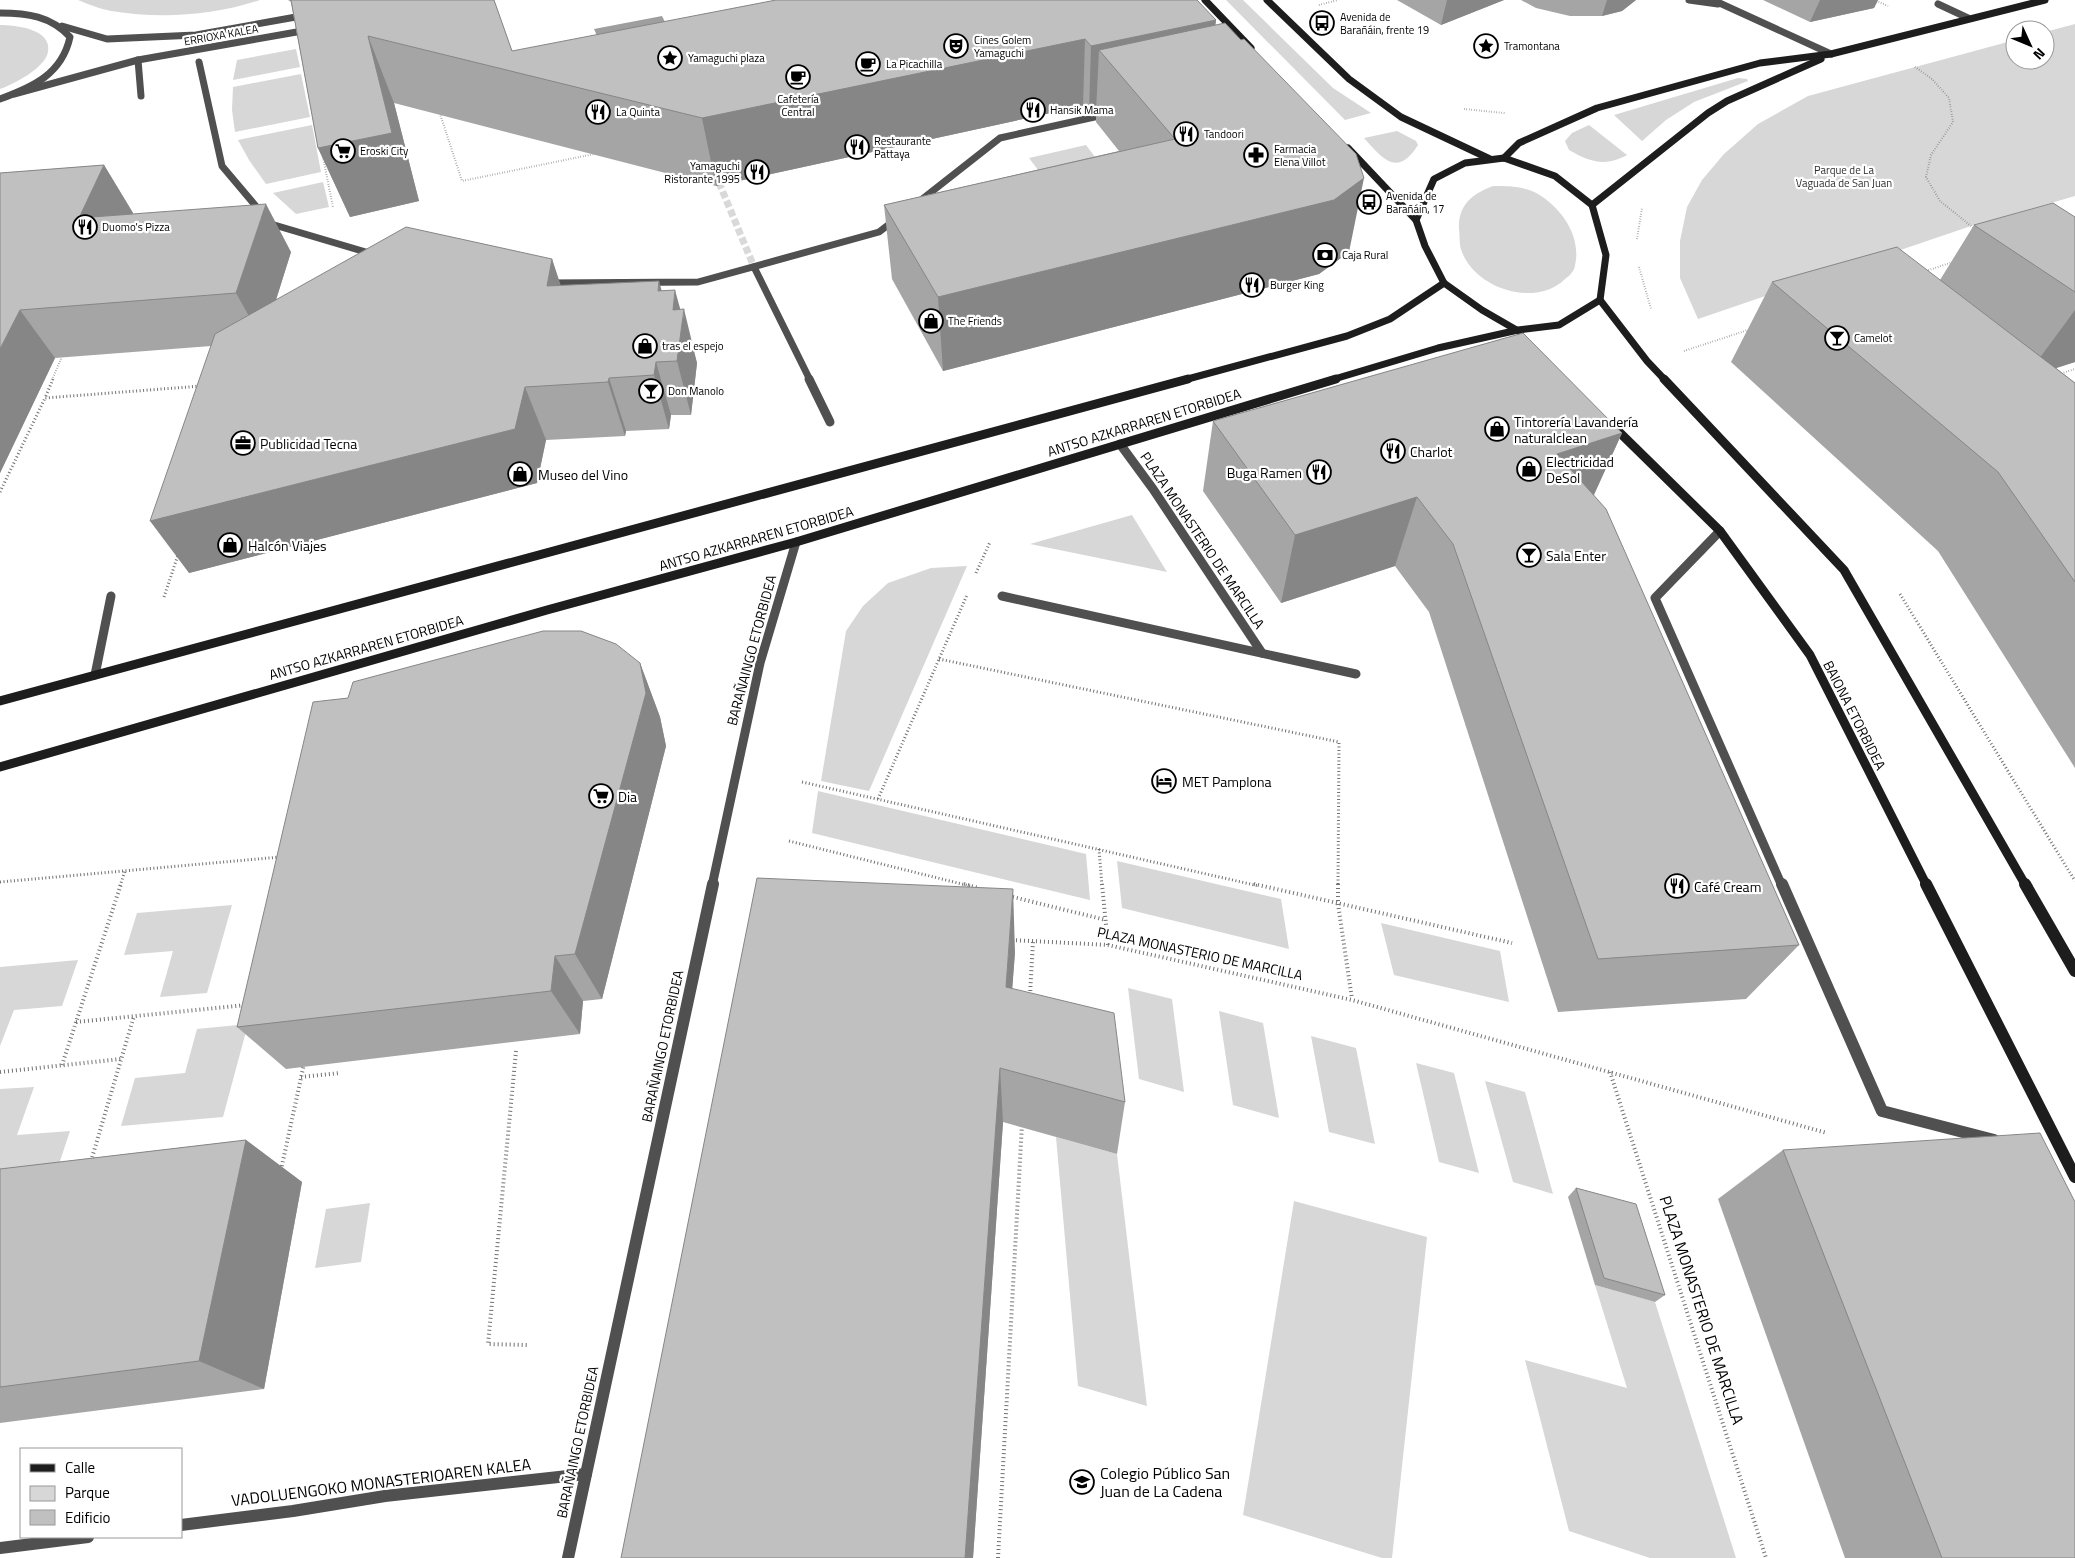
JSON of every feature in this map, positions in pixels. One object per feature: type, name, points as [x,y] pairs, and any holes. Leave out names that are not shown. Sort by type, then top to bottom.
[{"type":"street","points":[[1205,0],[1257,53]]},
{"type":"street","points":[[1267,0],[1349,79],[1401,117],[1492,159]]},
{"type":"street","points":[[1689,0],[1721,4]]},
{"type":"street","points":[[1713,0],[1831,54]]},
{"type":"street","points":[[2022,0],[2030,4]]},
{"type":"street","points":[[1504,158],[1519,143],[1597,108],[1760,63],[1831,54],[2045,0]]},
{"type":"street","points":[[1938,4],[1968,18]]},
{"type":"street","points":[[0,8],[14,13]]},
{"type":"street","points":[[0,14],[14,13]]},
{"type":"street","name":"ERRIOXA KALEA","points":[[14,13],[42,17],[62,26],[107,39],[196,35],[310,15]]},
{"type":"street","points":[[0,99],[40,81],[59,66],[69,51],[70,37],[62,26]]},
{"type":"street","name":"ERRIOXA KALEA","points":[[14,94],[138,60],[320,28]]},
{"type":"street","points":[[1592,205],[1708,113],[1727,101],[1831,54]]},
{"type":"street","points":[[138,60],[141,96]]},
{"type":"street","points":[[199,62],[222,166],[270,224],[383,257]]},
{"type":"street","points":[[909,209],[1000,138],[1115,113]]},
{"type":"street","points":[[1340,140],[1416,220],[1425,246],[1444,283],[1482,310],[1518,330],[1525,337]]},
{"type":"street","points":[[1416,220],[1434,179],[1465,163],[1492,159],[1504,158],[1555,176],[1592,205],[1606,255],[1600,300],[1647,362],[1844,570],[2075,971]]},
{"type":"street","points":[[541,283],[698,282],[879,232],[902,215]]},
{"type":"street","points":[[754,267],[830,422]]},
{"type":"street","name":"ANTSO AZKARRAREN ETORBIDEA","points":[[0,701],[1347,336],[1390,319],[1444,283]]},
{"type":"street","name":"ANTSO AZKARRAREN ETORBIDEA","points":[[0,767],[547,610],[796,542],[1428,350],[1518,330],[1559,325],[1600,300]]},
{"type":"street","name":"BAIONA ETORBIDEA","points":[[1606,419],[1720,532],[1810,655],[2075,1177]]},
{"type":"street","name":"PLAZA MONASTERIO DE MARCILLA","points":[[1120,444],[1153,489],[1262,653]]},
{"type":"street","points":[[1720,532],[1655,598],[1882,1111],[2004,1142]]},
{"type":"street","name":"BARAÑAINGO ETORBIDEA","points":[[568,1558],[760,663],[796,542]]},
{"type":"street","points":[[95,675],[111,596]]},
{"type":"street","name":"PLAZA MONASTERIO DE MARCILLA","points":[[1002,596],[1356,674]]},
{"type":"street","points":[[2048,1154],[2065,1158]]},
{"type":"street","name":"VADOLUENGOKO MONASTERIOAREN KALEA","points":[[182,1525],[385,1496],[586,1474]]},
{"type":"street","points":[[0,1548],[80,1538]]},
{"type":"path","points":[[1318,5],[1338,0]]},
{"type":"path","points":[[1874,0],[1893,8]]},
{"type":"path","points":[[1914,66],[1932,78],[1949,98],[1954,122],[1931,156],[1926,177],[1940,201],[1979,231]]},
{"type":"path","points":[[438,108],[462,181],[596,153]]},
{"type":"path","points":[[1458,108],[1490,113],[1513,113]]},
{"type":"path","points":[[322,149],[340,245]]},
{"type":"path","points":[[1920,273],[1958,260]]},
{"type":"path","points":[[1680,352],[1751,329]]},
{"type":"path","points":[[0,492],[45,398],[63,354]]},
{"type":"path","points":[[2056,375],[2075,368]]},
{"type":"path","points":[[45,398],[210,385]]},
{"type":"path","points":[[974,578],[990,542]]},
{"type":"path","points":[[164,597],[180,550]]},
{"type":"path","points":[[878,799],[970,587]]},
{"type":"path","points":[[939,659],[1339,742],[1338,904],[1352,1000]]},
{"type":"path","points":[[802,782],[1512,943]]},
{"type":"path","points":[[789,841],[981,889]]},
{"type":"path","points":[[1099,849],[1108,945]]},
{"type":"path","points":[[0,882],[282,856]]},
{"type":"path","points":[[62,1065],[125,871]]},
{"type":"path","points":[[1000,893],[1106,920]]},
{"type":"path","name":"PLAZA MONASTERIO DE MARCILLA","points":[[1003,939],[1108,945],[1352,1000],[1827,1133]]},
{"type":"path","points":[[1029,1001],[1033,941]]},
{"type":"path","points":[[76,1022],[251,1005]]},
{"type":"path","points":[[88,1171],[134,1016]]},
{"type":"path","points":[[516,1052],[488,1344],[527,1345]]},
{"type":"path","points":[[0,1072],[121,1059]]},
{"type":"path","points":[[280,1175],[305,1060]]},
{"type":"path","name":"PLAZA MONASTERIO DE MARCILLA","points":[[1609,1072],[1766,1558]]},
{"type":"path","points":[[301,1077],[340,1073]]},
{"type":"path","points":[[998,1558],[1023,1120]]},
{"type":"green space","points":[[78,0],[260,0],[205,13],[148,15],[111,11]]},
{"type":"green space","points":[[1226,0],[1243,0],[1333,88],[1371,113],[1345,120]]},
{"type":"green space","name":"Parque de La Vaguada de San Juan","points":[[2075,24],[2075,196],[1971,226],[1698,319],[1680,278],[1680,241],[1687,207],[1702,180],[1724,154],[1758,124],[1808,96],[2005,43],[2005,70],[2055,70],[2055,29]]},
{"type":"green space","points":[[0,25],[23,27],[39,33],[48,44],[48,52],[46,58],[35,69],[21,79],[0,89]]},
{"type":"green space","points":[[296,49],[300,67],[233,80],[237,60]]},
{"type":"green space","points":[[301,74],[310,117],[235,132],[232,110],[233,87]]},
{"type":"green space","points":[[1738,78],[1747,79],[1748,81],[1694,102],[1666,120],[1642,141],[1614,115]]},
{"type":"green space","points":[[312,125],[321,172],[266,184],[238,140]]},
{"type":"green space","points":[[1589,125],[1627,155],[1612,161],[1598,162],[1584,158],[1569,150],[1565,141],[1572,133]]},
{"type":"green space","points":[[1397,131],[1416,141],[1418,145],[1403,161],[1397,163],[1390,162],[1384,158],[1364,138]]},
{"type":"green space","points":[[1086,145],[1126,198],[1069,211],[1029,158]]},
{"type":"green space","points":[[323,182],[329,207],[296,214],[273,193]]},
{"type":"green space","points":[[1493,186],[1516,187],[1533,191],[1554,206],[1567,222],[1575,240],[1575,266],[1569,275],[1553,288],[1539,292],[1523,293],[1508,290],[1480,276],[1469,265],[1460,247],[1459,221],[1461,213],[1473,197]]},
{"type":"green space","points":[[1132,515],[1167,572],[1030,544]]},
{"type":"green space","points":[[967,566],[869,791],[821,781],[846,631],[863,606],[888,583],[931,568]]},
{"type":"green space","points":[[818,791],[1086,854],[1090,900],[812,833]]},
{"type":"green space","points":[[1117,861],[1281,899],[1289,949],[1122,908]]},
{"type":"green space","points":[[232,905],[207,993],[160,997],[173,951],[124,955],[137,913]]},
{"type":"green space","points":[[1381,923],[1500,951],[1509,1002],[1394,975]]},
{"type":"green space","points":[[78,960],[62,1006],[14,1010],[0,1046],[0,967]]},
{"type":"green space","points":[[1128,988],[1172,999],[1184,1092],[1139,1079]]},
{"type":"green space","points":[[1219,1011],[1263,1023],[1279,1118],[1233,1105]]},
{"type":"green space","points":[[248,1024],[223,1117],[121,1126],[135,1078],[185,1073],[197,1029]]},
{"type":"green space","points":[[1311,1036],[1356,1048],[1375,1144],[1329,1132]]},
{"type":"green space","points":[[1416,1063],[1454,1073],[1479,1173],[1439,1162]]},
{"type":"green space","points":[[1485,1081],[1525,1092],[1553,1194],[1513,1182]]},
{"type":"green space","points":[[34,1087],[17,1135],[70,1131],[56,1173],[0,1178],[0,1089]]},
{"type":"green space","points":[[1056,1137],[1117,1154],[1147,1406],[1078,1386]]},
{"type":"green space","points":[[1294,1201],[1427,1237],[1392,1558],[1382,1558],[1243,1515]]},
{"type":"green space","points":[[370,1203],[361,1262],[315,1268],[326,1209]]},
{"type":"green space","points":[[1595,1285],[1655,1302],[1736,1558],[1650,1558],[1569,1531],[1525,1360],[1627,1388]]},
{"type":"shaded area","points":[[662,16],[678,48],[608,61],[594,29]]},
{"type":"building","points":[[291,0],[494,0],[512,51],[776,0],[1197,0],[1216,20],[1091,46],[1085,39],[702,118],[368,36],[392,133],[318,148]]},
{"type":"building","points":[[1225,23],[1241,40],[1244,39],[1356,154],[1364,178],[1334,200],[938,297],[884,205],[1175,139],[1099,50]]},
{"type":"building","points":[[104,165],[79,218],[266,204],[236,293],[20,310],[0,349],[0,173]]},
{"type":"building","points":[[2053,203],[2075,217],[2075,292],[1974,225]]},
{"type":"building","points":[[406,227],[552,259],[547,286],[659,281],[658,291],[675,290],[673,310],[684,309],[677,361],[656,362],[654,375],[609,378],[608,382],[525,387],[515,429],[150,521],[215,334]]},
{"type":"building","points":[[1897,247],[2075,383],[2075,582],[1998,472],[1772,282]]},
{"type":"building","points":[[1523,333],[1622,433],[1557,454],[1606,509],[1799,945],[1598,959],[1453,544],[1417,497],[1295,535],[1213,421]]},
{"type":"building","points":[[543,631],[581,631],[616,644],[640,663],[646,693],[575,954],[555,956],[551,991],[237,1027],[313,702],[348,698],[353,682]]},
{"type":"building","points":[[757,878],[1013,889],[1006,987],[1114,1013],[1125,1102],[1000,1068],[965,1558],[621,1558]]},
{"type":"building","points":[[2040,1133],[2075,1202],[2075,1558],[1942,1558],[1783,1150]]},
{"type":"building","points":[[246,1140],[199,1361],[0,1387],[0,1169]]},
{"type":"building","points":[[1576,1188],[1636,1204],[1665,1295],[1604,1278]]},
{"type":"tunnel","points":[[715,173],[754,267]]},
{"type":"place","name":"Avenida de Barañáin, frente 19","points":[[1322,23]]},
{"type":"place","name":"Cines Golem Yamaguchi","points":[[956,46]]},
{"type":"place","name":"Tramontana","points":[[1486,46]]},
{"type":"place","name":"Yamaguchi plaza","points":[[670,58]]},
{"type":"place","name":"La Picachilla","points":[[868,64]]},
{"type":"place","name":"Cafetería Central","points":[[798,77]]},
{"type":"place","name":"Hansik Mama","points":[[1033,110]]},
{"type":"place","name":"La Quinta","points":[[598,112]]},
{"type":"place","name":"Tandoori","points":[[1186,134]]},
{"type":"place","name":"Restaurante Pattaya","points":[[857,147]]},
{"type":"place","name":"Eroski City","points":[[343,151]]},
{"type":"place","name":"Farmacia Elena Villot","points":[[1256,155]]},
{"type":"place","name":"Yamaguchi Ristorante 1995","points":[[757,172]]},
{"type":"place","name":"Avenida de Barañáin, 17","points":[[1369,202]]},
{"type":"place","name":"Duomo's Pizza","points":[[85,227]]},
{"type":"place","name":"Caja Rural","points":[[1325,255]]},
{"type":"place","name":"Burger King","points":[[1252,285]]},
{"type":"place","name":"The Friends","points":[[931,321]]},
{"type":"place","name":"Camelot","points":[[1837,338]]},
{"type":"place","name":"tras el espejo","points":[[645,346]]},
{"type":"place","name":"Don Manolo","points":[[651,391]]},
{"type":"place","name":"Tintorería Lavandería naturalclean","points":[[1497,429]]},
{"type":"place","name":"Publicidad Tecna","points":[[243,443]]},
{"type":"place","name":"Charlot","points":[[1393,451]]},
{"type":"place","name":"Electricidad DeSol","points":[[1529,469]]},
{"type":"place","name":"Buga Ramen","points":[[1319,472]]},
{"type":"place","name":"Museo del Vino","points":[[520,474]]},
{"type":"place","name":"Halcón Viajes","points":[[230,545]]},
{"type":"place","name":"Sala Enter","points":[[1529,555]]},
{"type":"place","name":"MET Pamplona","points":[[1164,781]]},
{"type":"place","name":"Dia","points":[[601,796]]},
{"type":"place","name":"Café Cream","points":[[1677,886]]},
{"type":"place","name":"Colegio Público San Juan de La Cadena","points":[[1082,1482]]}]
